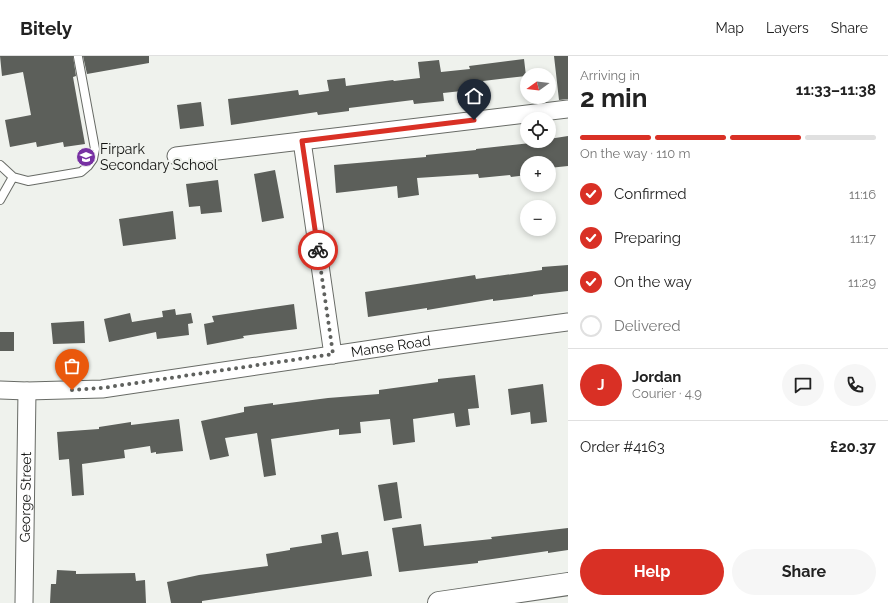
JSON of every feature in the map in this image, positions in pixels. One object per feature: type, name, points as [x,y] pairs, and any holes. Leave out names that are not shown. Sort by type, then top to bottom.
[{"type":"street","points":[[176,156],[568,109]]},
{"type":"street","points":[[302,141],[333,354]]},
{"type":"street","name":"Manse Road","points":[[0,390],[27,391],[102,388],[333,354],[568,322]]},
{"type":"street","name":"George Street","points":[[24,603],[27,391]]},
{"type":"street","points":[[451,602],[568,584]]},
{"type":"lane","points":[[0,165],[13,178],[28,181],[80,172],[88,166],[93,159],[95,149],[78,57]]},
{"type":"lane","points":[[0,200],[13,178]]},
{"type":"building","points":[[0,56],[73,56],[76,76],[73,77],[85,144],[64,147],[63,142],[37,147],[36,142],[10,147],[5,120],[31,115],[23,72],[2,76]]},
{"type":"building","points":[[83,56],[149,56],[149,63],[87,74]]},
{"type":"building","points":[[554,56],[568,56],[568,99],[559,100]]},
{"type":"building","points":[[524,59],[525,68],[520,68],[520,77],[483,81],[484,93],[471,94],[471,90],[443,93],[444,101],[414,104],[413,100],[349,108],[349,111],[318,115],[317,112],[231,125],[228,99],[298,90],[299,95],[329,91],[327,80],[345,78],[346,86],[420,78],[418,62],[439,60],[441,72],[470,69],[469,66]]},
{"type":"building","points":[[201,102],[204,126],[180,129],[177,105]]},
{"type":"building","points":[[568,136],[568,166],[556,167],[556,156],[520,156],[520,176],[511,177],[510,175],[479,178],[478,174],[417,178],[419,195],[398,198],[397,186],[336,193],[334,165],[426,157],[426,155],[520,144],[520,148],[556,148],[556,138]]},
{"type":"building","points":[[275,170],[284,218],[262,222],[254,174]]},
{"type":"building","points":[[218,180],[222,212],[201,214],[200,206],[189,207],[186,184]]},
{"type":"building","points":[[173,211],[176,239],[123,246],[119,219]]},
{"type":"building","points":[[568,265],[568,291],[493,301],[493,299],[427,310],[427,308],[368,317],[365,292],[475,275],[476,279],[542,270],[542,267]]},
{"type":"building","points":[[294,304],[297,329],[243,336],[244,338],[207,345],[204,324],[214,322],[212,316]]},
{"type":"building","points":[[175,309],[176,315],[191,313],[193,323],[188,324],[189,335],[157,339],[156,332],[109,342],[104,319],[130,313],[132,322],[163,317],[162,311]]},
{"type":"building","points":[[84,321],[85,343],[53,344],[51,323]]},
{"type":"building","points":[[0,332],[14,332],[14,351],[0,351]]},
{"type":"building","points":[[475,375],[479,408],[468,409],[470,425],[456,427],[454,413],[413,419],[415,442],[393,445],[390,419],[360,422],[361,433],[339,435],[339,429],[271,439],[276,475],[264,477],[257,433],[225,438],[229,456],[210,460],[201,421],[244,412],[244,407],[273,403],[273,405],[328,398],[379,394],[379,390],[438,382],[438,379]]},
{"type":"building","points":[[543,384],[547,422],[531,424],[530,412],[511,415],[508,389]]},
{"type":"building","points":[[179,419],[183,451],[156,454],[156,452],[151,453],[150,446],[124,450],[125,458],[82,464],[84,495],[72,496],[69,459],[59,460],[57,432],[99,429],[99,427],[131,422],[131,425]]},
{"type":"building","points":[[397,482],[402,518],[384,521],[378,485]]},
{"type":"building","points":[[421,524],[424,546],[492,539],[491,537],[568,528],[568,550],[548,553],[548,551],[478,561],[478,563],[399,572],[392,528]]},
{"type":"building","points":[[338,532],[342,555],[368,551],[372,576],[202,601],[202,603],[171,603],[167,582],[199,575],[268,566],[266,554],[290,550],[290,548],[322,543],[321,535]]},
{"type":"building","points":[[57,570],[76,571],[76,574],[135,573],[136,581],[145,580],[146,603],[50,603],[51,584],[56,584]]},
{"type":"way so far","points":[[72,390],[102,388],[333,354],[318,250]]},
{"type":"place","name":"Firpark Secondary School","points":[[86,157]]},
{"type":"route","points":[[318,250],[302,141],[474,120]]}]
